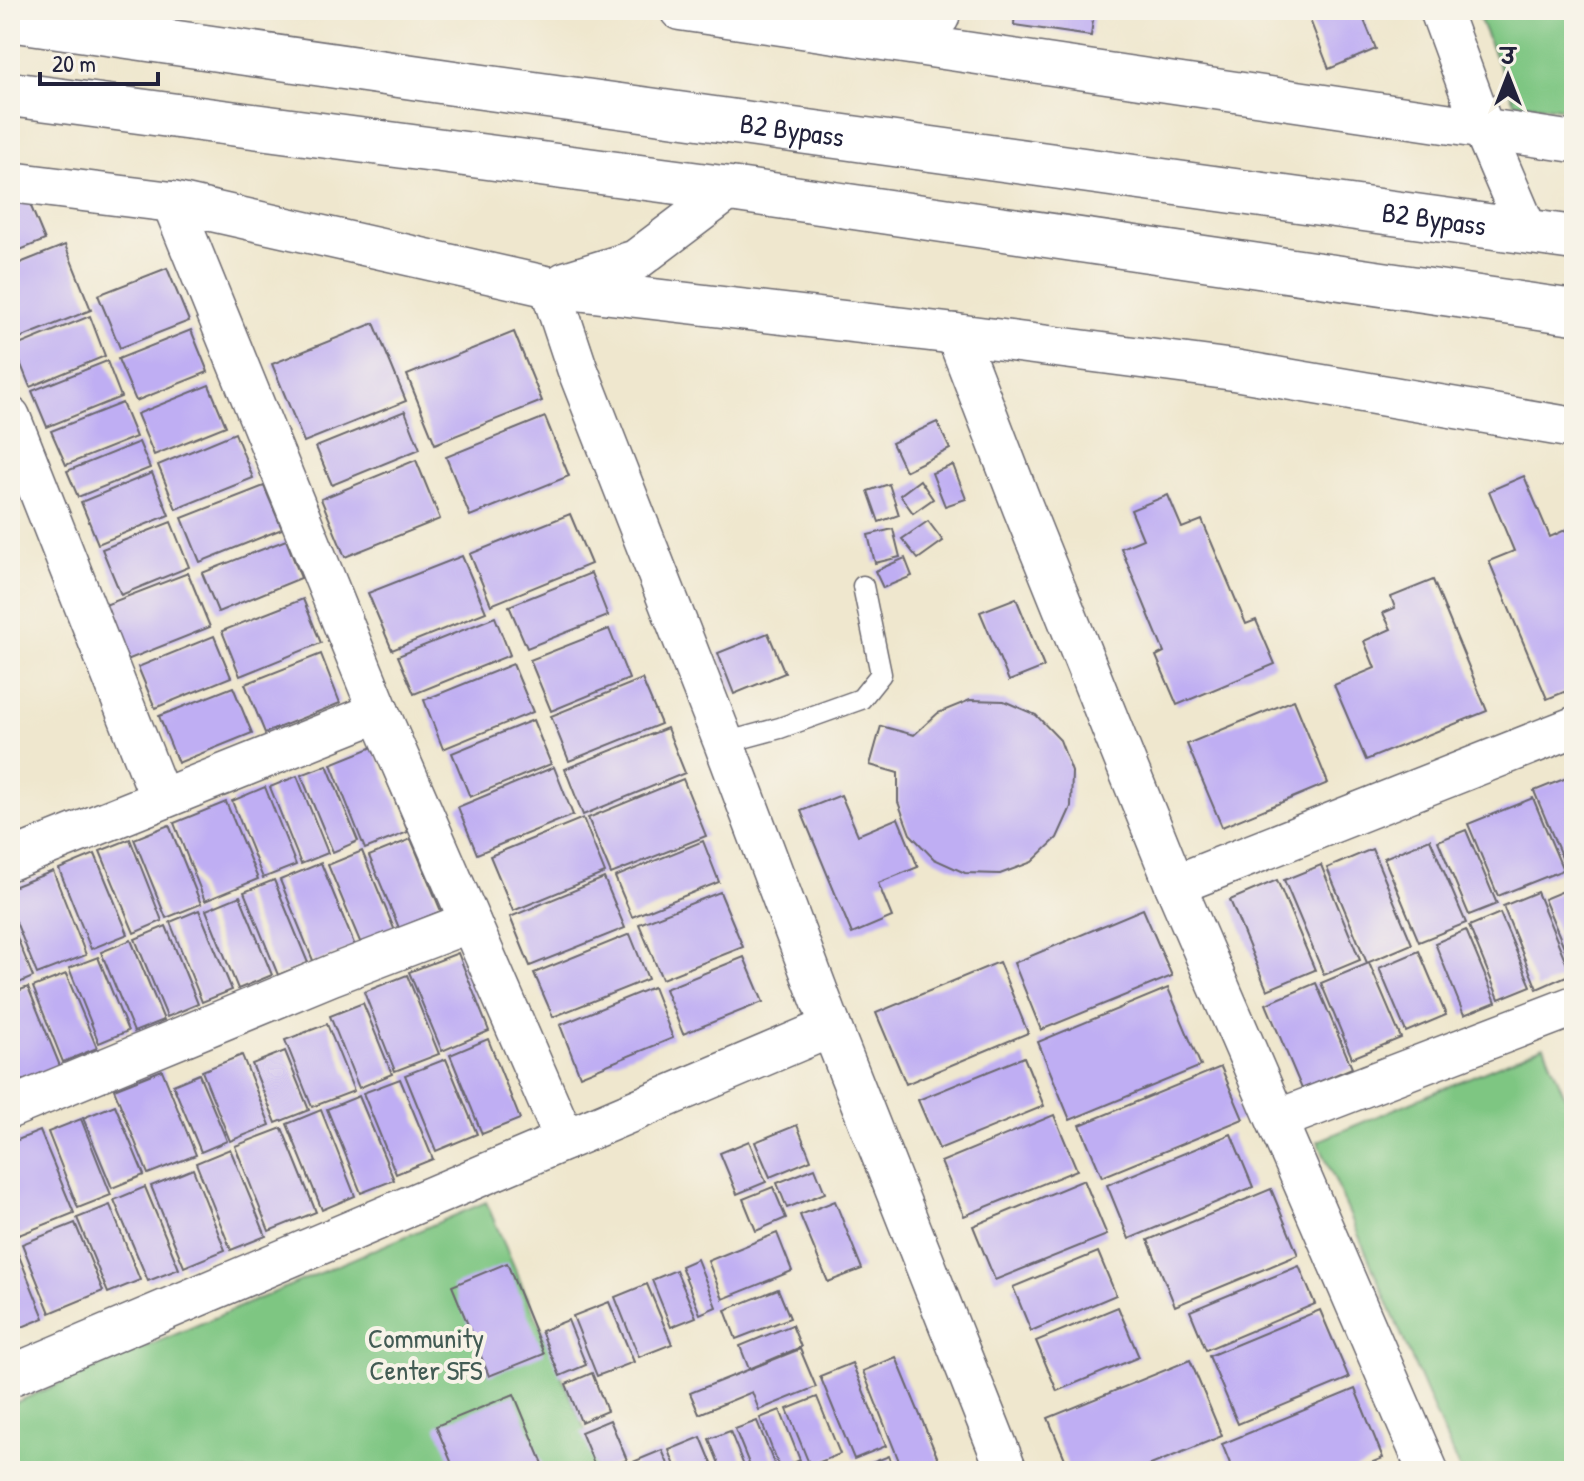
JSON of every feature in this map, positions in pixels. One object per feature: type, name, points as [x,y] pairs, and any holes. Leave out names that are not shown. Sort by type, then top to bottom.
[{"type":"main road","name":"B2 Bypass","points":[[10,19],[1574,238]]},
{"type":"main road","points":[[10,94],[730,189],[1574,312]]},
{"type":"street","points":[[680,10],[1574,142]]},
{"type":"street","points":[[896,10],[939,17],[939,10]]},
{"type":"street","points":[[1440,10],[1484,130],[1527,231]]},
{"type":"street","points":[[10,182],[172,202],[550,287],[1234,370],[1574,428]]},
{"type":"street","points":[[550,287],[636,260],[730,189]]},
{"type":"street","points":[[172,202],[379,712],[565,1140]]},
{"type":"street","points":[[550,287],[577,368],[831,1027],[1007,1471]]},
{"type":"street","points":[[956,334],[1175,885],[1428,1471]]},
{"type":"street","points":[[10,417],[161,799]]},
{"type":"street","points":[[10,860],[379,712]]},
{"type":"street","points":[[1175,885],[1574,727]]},
{"type":"street","points":[[10,1108],[332,975],[470,922]]},
{"type":"street","points":[[1277,1120],[1572,1013]]},
{"type":"street","points":[[10,1376],[831,1027]]},
{"type":"lane","points":[[724,743],[780,728],[861,699],[881,674],[863,586]]},
{"type":"green space","points":[[1476,10],[1574,10],[1574,110],[1514,102]]},
{"type":"green space","points":[[1544,1046],[1574,1118],[1574,1471],[1460,1471],[1318,1141]]},
{"type":"green space","name":"Community Center SFS","points":[[486,1202],[603,1471],[10,1471],[10,1405]]},
{"type":"building","points":[[1015,10],[1094,10],[1091,36],[1014,25]]},
{"type":"building","points":[[1292,10],[1360,10],[1376,49],[1329,69],[1310,20],[1295,15]]},
{"type":"building","points":[[22,185],[45,240],[10,254],[10,190]]},
{"type":"building","points":[[65,245],[91,310],[10,342],[10,267]]},
{"type":"building","points":[[167,268],[189,321],[120,348],[98,295]]},
{"type":"building","points":[[90,316],[105,356],[30,387],[14,347]]},
{"type":"building","points":[[374,323],[406,401],[304,442],[272,364]]},
{"type":"building","points":[[191,330],[208,372],[136,401],[118,359]]},
{"type":"building","points":[[514,332],[542,401],[435,444],[407,375]]},
{"type":"building","points":[[107,361],[121,397],[47,427],[32,391]]},
{"type":"building","points":[[209,385],[226,426],[154,455],[137,414]]},
{"type":"building","points":[[122,403],[136,437],[66,465],[51,431]]},
{"type":"building","points":[[405,411],[420,449],[332,485],[316,447]]},
{"type":"building","points":[[545,417],[569,476],[470,516],[446,457]]},
{"type":"building","points":[[937,422],[950,449],[905,471],[892,443]]},
{"type":"building","points":[[235,433],[253,478],[176,509],[158,465]]},
{"type":"building","points":[[139,442],[150,468],[78,497],[67,471]]},
{"type":"building","points":[[416,460],[440,519],[345,557],[321,499]]},
{"type":"building","points":[[953,465],[966,499],[945,506],[932,473]]},
{"type":"building","points":[[152,473],[169,515],[98,544],[81,502]]},
{"type":"building","points":[[1524,476],[1550,537],[1574,526],[1574,688],[1547,699],[1489,561],[1514,551],[1489,491]]},
{"type":"building","points":[[920,480],[933,499],[913,513],[900,495]]},
{"type":"building","points":[[889,484],[899,515],[879,522],[868,491]]},
{"type":"building","points":[[264,486],[282,529],[200,562],[182,518]]},
{"type":"building","points":[[1168,495],[1182,528],[1202,520],[1246,624],[1256,620],[1275,664],[1177,705],[1156,656],[1164,652],[1121,548],[1143,539],[1131,510]]},
{"type":"building","points":[[570,514],[591,564],[491,605],[470,554]]},
{"type":"building","points":[[928,521],[943,541],[918,559],[902,539]]},
{"type":"building","points":[[171,522],[189,567],[121,595],[102,549]]},
{"type":"building","points":[[893,529],[900,557],[875,563],[868,535]]},
{"type":"building","points":[[286,540],[301,578],[218,612],[202,573]]},
{"type":"building","points":[[462,556],[486,612],[392,650],[368,593]]},
{"type":"building","points":[[905,558],[912,576],[883,588],[875,571]]},
{"type":"building","points":[[188,573],[210,627],[127,660],[105,605]]},
{"type":"building","points":[[591,573],[608,616],[527,648],[509,606]]},
{"type":"building","points":[[1433,580],[1487,711],[1366,760],[1334,685],[1375,668],[1364,641],[1391,629],[1383,613],[1395,608],[1391,597]]},
{"type":"building","points":[[1016,598],[1044,667],[1009,681],[980,612]]},
{"type":"building","points":[[303,599],[321,643],[240,676],[222,631]]},
{"type":"building","points":[[495,617],[510,655],[414,694],[398,656]]},
{"type":"building","points":[[609,629],[629,679],[551,711],[530,660]]},
{"type":"building","points":[[768,633],[785,673],[734,694],[718,653]]},
{"type":"building","points":[[214,636],[231,677],[155,708],[138,667]]},
{"type":"building","points":[[321,654],[340,703],[265,733],[245,684]]},
{"type":"building","points":[[513,664],[533,712],[443,749],[424,700]]},
{"type":"building","points":[[642,679],[661,724],[569,761],[551,716]]},
{"type":"building","points":[[233,687],[252,733],[178,763],[159,716]]},
{"type":"building","points":[[970,700],[1004,701],[1036,715],[1060,740],[1072,772],[1071,807],[1057,838],[1032,862],[1000,874],[965,873],[934,859],[910,834],[898,802],[898,773],[870,765],[881,726],[914,735],[938,713]]},
{"type":"building","points":[[1294,700],[1328,783],[1222,827],[1187,744]]},
{"type":"building","points":[[533,720],[551,764],[470,797],[452,753]]},
{"type":"building","points":[[667,728],[685,773],[583,815],[565,769]]},
{"type":"building","points":[[373,747],[408,832],[365,849],[331,764]]},
{"type":"building","points":[[327,765],[358,841],[333,852],[301,775]]},
{"type":"building","points":[[554,767],[573,815],[477,854],[458,807]]},
{"type":"building","points":[[1574,775],[1574,867],[1567,870],[1534,791]]},
{"type":"building","points":[[297,776],[328,853],[301,864],[270,787]]},
{"type":"building","points":[[683,779],[706,836],[611,874],[588,818]]},
{"type":"building","points":[[265,787],[296,865],[263,878],[232,801]]},
{"type":"building","points":[[841,795],[858,835],[898,818],[918,867],[878,883],[892,917],[852,934],[801,811]]},
{"type":"building","points":[[1533,798],[1563,870],[1498,896],[1468,824]]},
{"type":"building","points":[[226,802],[258,879],[205,901],[174,823]]},
{"type":"building","points":[[583,818],[605,873],[513,911],[490,856]]},
{"type":"building","points":[[169,825],[201,904],[166,918],[134,839]]},
{"type":"building","points":[[1466,830],[1497,904],[1469,915],[1438,841]]},
{"type":"building","points":[[130,839],[162,921],[134,933],[100,851]]},
{"type":"building","points":[[411,839],[441,911],[399,928],[369,856]]},
{"type":"building","points":[[1430,839],[1466,923],[1419,942],[1384,858]]},
{"type":"building","points":[[703,841],[719,882],[632,917],[615,877]]},
{"type":"building","points":[[1372,849],[1412,944],[1367,963],[1327,868]]},
{"type":"building","points":[[362,851],[395,931],[361,944],[328,865]]},
{"type":"building","points":[[95,854],[128,934],[91,949],[59,869]]},
{"type":"building","points":[[321,863],[355,946],[314,963],[280,880]]},
{"type":"building","points":[[1321,865],[1360,960],[1324,975],[1284,880]]},
{"type":"building","points":[[53,871],[86,955],[37,974],[10,907],[10,888]]},
{"type":"building","points":[[604,878],[625,928],[530,966],[510,917]]},
{"type":"building","points":[[274,880],[308,963],[278,975],[244,892]]},
{"type":"building","points":[[1277,880],[1315,970],[1267,990],[1230,900]]},
{"type":"building","points":[[1568,889],[1574,904],[1574,971],[1544,899]]},
{"type":"building","points":[[720,892],[743,947],[662,979],[639,924]]},
{"type":"building","points":[[1537,892],[1571,974],[1537,989],[1503,906]]},
{"type":"building","points":[[240,896],[272,975],[238,989],[206,910]]},
{"type":"building","points":[[1143,909],[1172,976],[1041,1030],[1014,963]]},
{"type":"building","points":[[199,910],[232,990],[202,1002],[170,922]]},
{"type":"building","points":[[1500,913],[1531,986],[1499,999],[1469,926]]},
{"type":"building","points":[[10,920],[33,977],[10,987]]},
{"type":"building","points":[[166,926],[198,1004],[167,1017],[135,939]]},
{"type":"building","points":[[1466,930],[1496,1002],[1464,1015],[1435,943]]},
{"type":"building","points":[[630,934],[648,979],[553,1017],[534,973]]},
{"type":"building","points":[[131,940],[164,1020],[134,1032],[101,952]]},
{"type":"building","points":[[1419,951],[1446,1015],[1406,1032],[1379,968]]},
{"type":"building","points":[[458,953],[489,1031],[442,1051],[409,972]]},
{"type":"building","points":[[98,957],[128,1031],[99,1043],[69,968]]},
{"type":"building","points":[[744,957],[763,1002],[683,1034],[665,989]]},
{"type":"building","points":[[999,962],[1028,1033],[906,1084],[876,1013]]},
{"type":"building","points":[[1369,963],[1401,1038],[1352,1058],[1321,983]]},
{"type":"building","points":[[66,974],[97,1048],[63,1062],[33,987]]},
{"type":"building","points":[[407,975],[439,1054],[395,1071],[364,992]]},
{"type":"building","points":[[1316,983],[1352,1068],[1302,1089],[1266,1004]]},
{"type":"building","points":[[28,987],[60,1066],[20,1082],[10,1058],[10,994]]},
{"type":"building","points":[[653,987],[673,1038],[580,1076],[560,1025]]},
{"type":"building","points":[[1168,988],[1201,1066],[1070,1120],[1038,1042]]},
{"type":"building","points":[[363,1003],[392,1074],[359,1088],[330,1016]]},
{"type":"building","points":[[327,1024],[354,1091],[312,1107],[285,1040]]},
{"type":"building","points":[[488,1039],[520,1119],[482,1134],[450,1055]]},
{"type":"building","points":[[285,1051],[309,1110],[276,1123],[252,1064]]},
{"type":"building","points":[[242,1055],[270,1125],[230,1141],[202,1071]]},
{"type":"building","points":[[1024,1057],[1044,1106],[939,1149],[918,1100]]},
{"type":"building","points":[[446,1059],[477,1134],[436,1151],[405,1075]]},
{"type":"building","points":[[1221,1067],[1243,1119],[1102,1177],[1080,1125]]},
{"type":"building","points":[[162,1070],[196,1155],[148,1174],[114,1089]]},
{"type":"building","points":[[199,1074],[227,1141],[201,1152],[173,1085]]},
{"type":"building","points":[[400,1079],[433,1159],[396,1174],[363,1093]]},
{"type":"building","points":[[359,1096],[394,1180],[361,1193],[327,1109]]},
{"type":"building","points":[[115,1105],[144,1175],[112,1188],[83,1118]]},
{"type":"building","points":[[321,1110],[355,1196],[322,1210],[287,1124]]},
{"type":"building","points":[[1054,1115],[1077,1170],[964,1216],[941,1162]]},
{"type":"building","points":[[81,1119],[111,1195],[78,1208],[48,1132]]},
{"type":"building","points":[[797,1125],[811,1160],[770,1177],[755,1142]]},
{"type":"building","points":[[282,1128],[316,1212],[269,1231],[235,1146]]},
{"type":"building","points":[[40,1131],[74,1213],[19,1235],[10,1214],[10,1143]]},
{"type":"building","points":[[1231,1134],[1253,1187],[1129,1239],[1107,1185]]},
{"type":"building","points":[[749,1141],[766,1182],[737,1194],[720,1153]]},
{"type":"building","points":[[230,1149],[266,1236],[231,1250],[196,1163]]},
{"type":"building","points":[[815,1168],[825,1193],[787,1208],[777,1183]]},
{"type":"building","points":[[193,1169],[225,1250],[184,1267],[151,1186]]},
{"type":"building","points":[[1084,1180],[1107,1235],[995,1280],[973,1226]]},
{"type":"building","points":[[145,1187],[179,1269],[148,1281],[114,1200]]},
{"type":"building","points":[[773,1187],[786,1218],[756,1231],[743,1199]]},
{"type":"building","points":[[1271,1189],[1298,1255],[1175,1306],[1148,1240]]},
{"type":"building","points":[[835,1201],[862,1269],[828,1282],[800,1215]]},
{"type":"building","points":[[110,1205],[140,1280],[108,1293],[77,1218]]},
{"type":"building","points":[[75,1223],[103,1291],[50,1313],[22,1244]]},
{"type":"building","points":[[777,1233],[792,1271],[723,1299],[708,1261]]},
{"type":"building","points":[[15,1246],[44,1318],[10,1332],[10,1247]]},
{"type":"building","points":[[1098,1252],[1116,1295],[1031,1331],[1013,1287]]},
{"type":"building","points":[[697,1259],[716,1307],[700,1314],[681,1266]]},
{"type":"building","points":[[507,1263],[544,1354],[489,1376],[452,1286]]},
{"type":"building","points":[[1299,1266],[1315,1304],[1206,1350],[1190,1311]]},
{"type":"building","points":[[676,1270],[696,1317],[671,1327],[652,1280]]},
{"type":"building","points":[[647,1284],[672,1344],[639,1357],[615,1297]]},
{"type":"building","points":[[778,1289],[790,1318],[736,1339],[725,1310]]},
{"type":"building","points":[[609,1302],[634,1362],[597,1376],[573,1316]]},
{"type":"building","points":[[1118,1307],[1139,1357],[1057,1391],[1036,1341]]},
{"type":"building","points":[[1320,1310],[1349,1378],[1238,1424],[1209,1356]]},
{"type":"building","points":[[568,1320],[586,1365],[560,1376],[541,1331]]},
{"type":"building","points":[[792,1325],[801,1347],[749,1369],[740,1346]]},
{"type":"building","points":[[800,1349],[816,1387],[759,1410],[752,1392],[699,1414],[690,1393]]},
{"type":"building","points":[[896,1357],[943,1471],[903,1471],[863,1371]]},
{"type":"building","points":[[1190,1360],[1222,1436],[1136,1471],[1070,1471],[1048,1418]]},
{"type":"building","points":[[852,1363],[886,1446],[854,1459],[820,1376]]},
{"type":"building","points":[[592,1373],[607,1411],[581,1422],[566,1384]]},
{"type":"building","points":[[1355,1389],[1383,1458],[1351,1471],[1233,1471],[1222,1444]]},
{"type":"building","points":[[514,1394],[546,1471],[455,1471],[436,1426]]},
{"type":"building","points":[[817,1397],[840,1454],[810,1466],[787,1409]]},
{"type":"building","points":[[780,1410],[800,1460],[780,1469],[760,1418]]},
{"type":"building","points":[[610,1420],[627,1460],[597,1471],[581,1432]]},
{"type":"building","points":[[757,1421],[777,1471],[752,1471],[735,1429]]},
{"type":"building","points":[[730,1431],[746,1471],[722,1471],[709,1439]]},
{"type":"building","points":[[701,1437],[715,1471],[677,1471],[669,1450]]},
{"type":"building","points":[[662,1450],[671,1471],[637,1471],[633,1462]]},
{"type":"building","points":[[889,1456],[895,1471],[851,1471]]}]
